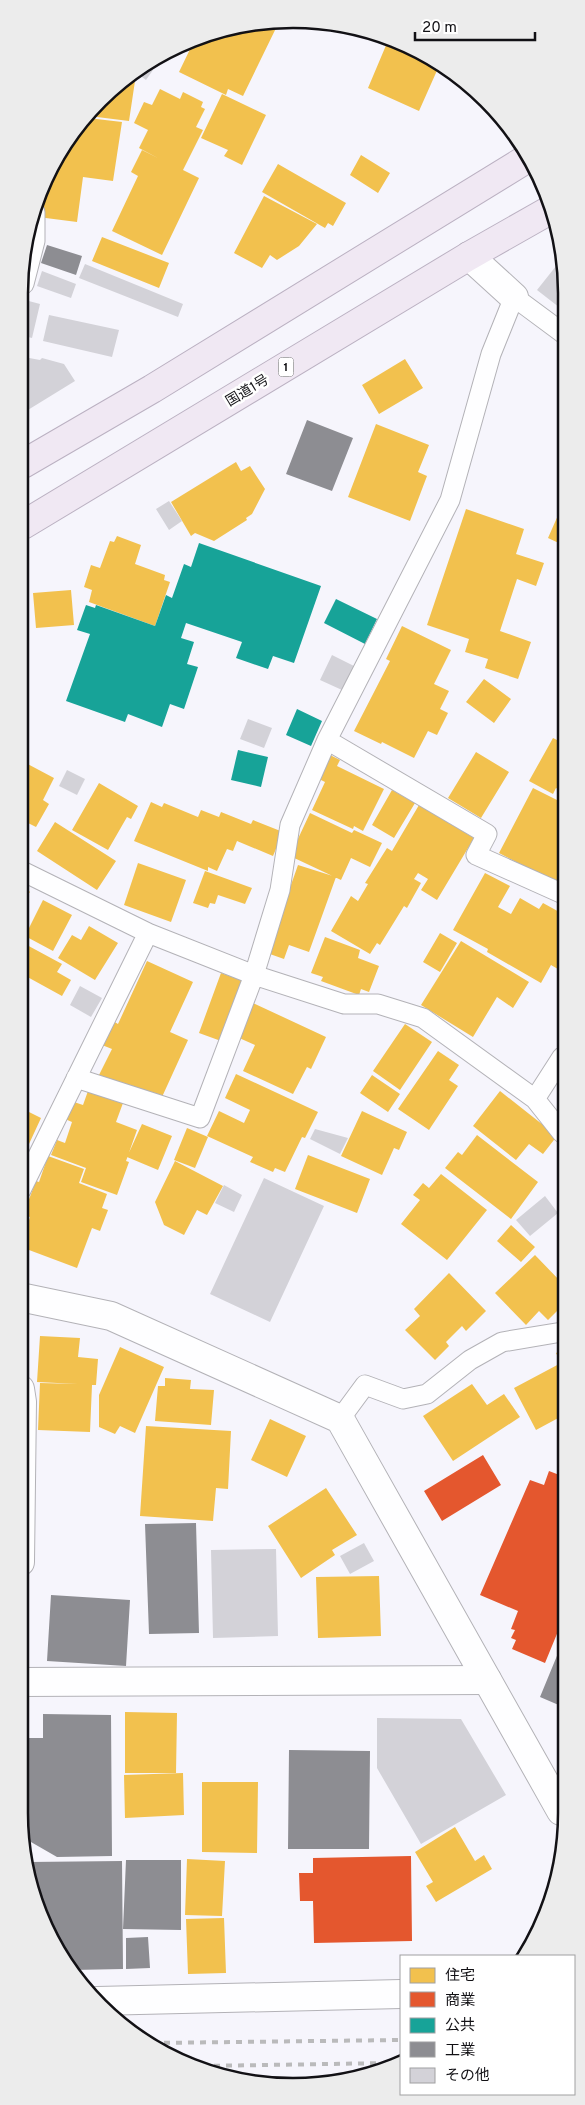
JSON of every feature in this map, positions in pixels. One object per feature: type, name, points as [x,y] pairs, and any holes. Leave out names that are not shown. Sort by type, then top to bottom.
[{"type":"highway","points":[[28,461],[152,389],[523,161]]},
{"type":"highway","name":"国道1号","points":[[28,522],[469,256],[545,213]]},
{"type":"street","points":[[469,256],[514,297]]},
{"type":"street","points":[[28,1299],[111,1316],[340,1419],[558,1806]]},
{"type":"street","points":[[28,1682],[488,1680]]},
{"type":"street","points":[[106,2001],[400,1994]]},
{"type":"lane","points":[[29,263],[35,241],[35,232]]},
{"type":"lane","points":[[76,1078],[200,1118],[254,975],[280,890],[290,825],[327,740],[450,500],[492,354],[514,297],[558,330]]},
{"type":"lane","points":[[327,740],[487,834],[476,855],[558,892]]},
{"type":"lane","points":[[28,874],[148,933],[254,975],[344,1004],[378,1004],[423,1018],[535,1100],[558,1128]]},
{"type":"lane","points":[[28,1176],[148,933]]},
{"type":"lane","points":[[535,1100],[558,1063]]},
{"type":"lane","points":[[340,1419],[365,1385],[403,1400],[427,1394],[470,1360],[502,1342],[558,1333]]},
{"type":"building: 住宅","points":[[276,28],[243,96],[228,89],[226,95],[179,72],[190,48],[224,37]]},
{"type":"building: 住宅","points":[[386,45],[410,55],[437,70],[419,111],[368,88]]},
{"type":"building: 住宅","points":[[133,81],[135,81],[129,121],[94,117],[118,93]]},
{"type":"building: 住宅","points":[[160,89],[180,99],[183,92],[203,102],[201,107],[205,109],[196,127],[203,130],[183,170],[199,178],[162,255],[112,231],[138,176],[131,172],[142,150],[158,158],[139,148],[148,130],[134,123],[144,102],[152,105]]},
{"type":"building: 住宅","points":[[222,94],[266,115],[242,165],[224,156],[228,150],[201,138]]},
{"type":"building: 住宅","points":[[93,119],[122,122],[113,181],[83,177],[77,222],[39,217],[55,175],[72,145]]},
{"type":"building: 住宅","points":[[361,155],[390,173],[378,193],[350,175]]},
{"type":"building: 住宅","points":[[278,164],[346,203],[333,226],[328,223],[325,228],[262,192]]},
{"type":"building: 住宅","points":[[264,196],[317,224],[299,246],[277,260],[270,255],[262,268],[234,253]]},
{"type":"building: 住宅","points":[[102,237],[169,263],[159,288],[92,261]]},
{"type":"building: 住宅","points":[[405,359],[423,388],[379,414],[362,385]]},
{"type":"building: 住宅","points":[[376,424],[429,445],[418,472],[427,476],[410,521],[348,497]]},
{"type":"building: 住宅","points":[[236,462],[241,471],[250,466],[265,489],[252,514],[246,518],[247,520],[214,541],[195,533],[191,536],[171,502]]},
{"type":"building: 住宅","points":[[466,509],[524,529],[516,554],[544,563],[536,586],[517,579],[500,631],[531,642],[518,679],[485,668],[488,659],[465,652],[469,639],[427,625]]},
{"type":"building: 住宅","points":[[558,515],[558,543],[548,538]]},
{"type":"building: 住宅","points":[[117,536],[141,545],[135,564],[165,575],[164,580],[170,582],[155,626],[89,602],[92,590],[84,587],[91,565],[100,568],[110,541],[114,542]]},
{"type":"building: 住宅","points":[[71,590],[74,625],[36,628],[33,593]]},
{"type":"building: 住宅","points":[[402,626],[451,650],[434,684],[449,691],[440,709],[448,713],[437,735],[428,731],[414,758],[354,731],[390,661],[386,659]]},
{"type":"building: 住宅","points":[[484,679],[511,699],[494,723],[466,702]]},
{"type":"building: 住宅","points":[[553,738],[558,740],[558,789],[556,788],[553,794],[529,781]]},
{"type":"building: 住宅","points":[[476,752],[509,772],[481,818],[448,798]]},
{"type":"building: 住宅","points":[[326,753],[340,760],[337,766],[384,789],[363,831],[354,826],[353,829],[312,810],[325,782],[319,779]]},
{"type":"building: 住宅","points":[[28,764],[54,778],[43,800],[49,804],[36,827],[28,823]]},
{"type":"building: 住宅","points":[[99,783],[138,806],[131,819],[127,817],[108,850],[72,830]]},
{"type":"building: 住宅","points":[[533,788],[558,800],[558,883],[499,853]]},
{"type":"building: 住宅","points":[[392,790],[415,803],[394,838],[372,825]]},
{"type":"building: 住宅","points":[[151,802],[162,807],[164,803],[198,817],[201,810],[219,817],[221,812],[251,824],[253,820],[283,832],[273,856],[237,841],[233,851],[227,849],[217,871],[208,867],[208,871],[134,841]]},
{"type":"building: 住宅","points":[[419,805],[474,838],[437,900],[421,890],[428,879],[418,873],[414,879],[421,883],[407,908],[404,906],[380,945],[377,943],[370,954],[331,931],[351,896],[358,901],[368,884],[365,883],[387,848],[392,851]]},
{"type":"building: 住宅","points":[[310,813],[352,833],[354,830],[382,843],[370,867],[351,858],[341,880],[290,856]]},
{"type":"building: 住宅","points":[[55,822],[116,861],[97,890],[37,851]]},
{"type":"building: 住宅","points":[[138,863],[186,880],[171,922],[124,905]]},
{"type":"building: 住宅","points":[[298,865],[336,877],[309,952],[289,945],[284,959],[267,953]]},
{"type":"building: 住宅","points":[[205,871],[252,888],[245,904],[218,895],[215,904],[210,903],[208,908],[193,903]]},
{"type":"building: 住宅","points":[[485,873],[510,886],[498,907],[511,914],[520,898],[539,909],[543,903],[558,911],[558,969],[551,965],[541,983],[487,952],[488,949],[453,930]]},
{"type":"building: 住宅","points":[[43,900],[72,915],[53,951],[28,938],[28,930]]},
{"type":"building: 住宅","points":[[89,926],[118,943],[95,980],[58,958],[72,935],[81,940]]},
{"type":"building: 住宅","points":[[440,933],[457,943],[440,972],[423,962]]},
{"type":"building: 住宅","points":[[325,937],[360,950],[358,958],[379,966],[369,992],[361,989],[359,995],[321,981],[323,977],[311,973]]},
{"type":"building: 住宅","points":[[461,941],[529,982],[513,1008],[497,997],[473,1037],[421,1005]]},
{"type":"building: 住宅","points":[[28,946],[62,964],[57,972],[71,980],[62,996],[28,977]]},
{"type":"building: 住宅","points":[[147,961],[193,982],[170,1032],[188,1040],[162,1097],[99,1075],[112,1049],[102,1045],[113,1021],[118,1024]]},
{"type":"building: 住宅","points":[[221,973],[243,981],[221,1041],[199,1033]]},
{"type":"building: 住宅","points":[[253,1003],[326,1037],[311,1069],[307,1067],[293,1094],[243,1071],[255,1045],[237,1037]]},
{"type":"building: 住宅","points":[[405,1024],[432,1042],[400,1090],[373,1071]]},
{"type":"building: 住宅","points":[[438,1051],[459,1065],[449,1080],[458,1086],[429,1130],[398,1109]]},
{"type":"building: 住宅","points":[[236,1074],[318,1112],[305,1138],[302,1137],[285,1172],[275,1168],[273,1172],[250,1162],[253,1157],[207,1136],[219,1111],[244,1123],[250,1110],[225,1098]]},
{"type":"building: 住宅","points":[[372,1075],[400,1094],[388,1112],[360,1093]]},
{"type":"building: 住宅","points":[[88,1091],[123,1103],[116,1122],[137,1130],[126,1161],[129,1162],[117,1195],[81,1182],[86,1168],[51,1155],[57,1140],[65,1143],[72,1122],[65,1119],[71,1101],[83,1105]]},
{"type":"building: 住宅","points":[[500,1091],[557,1136],[543,1154],[529,1144],[516,1160],[473,1126]]},
{"type":"building: 住宅","points":[[362,1111],[407,1132],[399,1150],[394,1148],[382,1175],[341,1156]]},
{"type":"building: 住宅","points":[[28,1112],[41,1118],[28,1144]]},
{"type":"building: 住宅","points":[[142,1124],[172,1136],[158,1170],[127,1157]]},
{"type":"building: 住宅","points":[[187,1128],[208,1137],[195,1168],[174,1160]]},
{"type":"building: 住宅","points":[[477,1135],[538,1182],[511,1219],[445,1168],[458,1152],[462,1155]]},
{"type":"building: 住宅","points":[[308,1155],[370,1179],[357,1213],[295,1189]]},
{"type":"building: 住宅","points":[[48,1156],[84,1169],[79,1183],[107,1194],[102,1208],[108,1210],[100,1231],[92,1228],[77,1268],[28,1250],[28,1224],[30,1217],[28,1216],[28,1202],[36,1181],[39,1182]]},
{"type":"building: 住宅","points":[[175,1161],[223,1186],[207,1215],[197,1210],[184,1235],[164,1225],[155,1202]]},
{"type":"building: 住宅","points":[[441,1174],[487,1210],[447,1260],[401,1224],[420,1200],[413,1195],[423,1183],[429,1188]]},
{"type":"building: 住宅","points":[[511,1225],[535,1247],[521,1262],[497,1241]]},
{"type":"building: 住宅","points":[[535,1255],[558,1279],[558,1310],[548,1320],[539,1311],[526,1325],[495,1293]]},
{"type":"building: 住宅","points":[[449,1273],[486,1311],[466,1331],[462,1326],[446,1342],[449,1346],[435,1360],[405,1330],[420,1316],[414,1309]]},
{"type":"building: 住宅","points":[[40,1336],[80,1338],[78,1357],[98,1359],[96,1385],[92,1385],[90,1432],[38,1430],[40,1383],[78,1384],[37,1382]]},
{"type":"building: 住宅","points":[[120,1347],[164,1367],[135,1433],[120,1426],[115,1434],[99,1427],[99,1395]]},
{"type":"building: 住宅","points":[[558,1365],[558,1418],[536,1430],[514,1388]]},
{"type":"building: 住宅","points":[[165,1378],[191,1380],[190,1389],[214,1390],[211,1425],[155,1421],[158,1386],[165,1386]]},
{"type":"building: 住宅","points":[[472,1384],[487,1405],[504,1394],[520,1417],[453,1461],[423,1416]]},
{"type":"building: 住宅","points":[[270,1419],[306,1436],[287,1477],[251,1460]]},
{"type":"building: 住宅","points":[[146,1426],[231,1431],[228,1489],[216,1488],[213,1521],[140,1516]]},
{"type":"building: 住宅","points":[[326,1488],[357,1535],[332,1550],[335,1555],[301,1578],[268,1526]]},
{"type":"building: 住宅","points":[[379,1576],[381,1636],[318,1638],[316,1577]]},
{"type":"building: 住宅","points":[[125,1712],[177,1713],[176,1773],[125,1773]]},
{"type":"building: 住宅","points":[[183,1773],[184,1815],[125,1818],[124,1775]]},
{"type":"building: 住宅","points":[[202,1782],[258,1782],[257,1853],[202,1852]]},
{"type":"building: 住宅","points":[[455,1827],[475,1861],[484,1855],[492,1869],[436,1902],[426,1886],[433,1882],[415,1852]]},
{"type":"building: 住宅","points":[[187,1859],[225,1861],[222,1916],[185,1915]]},
{"type":"building: 住宅","points":[[224,1918],[226,1973],[188,1974],[186,1919]]},
{"type":"building: 商業","points":[[483,1455],[501,1485],[442,1521],[424,1491]]},
{"type":"building: 商業","points":[[549,1471],[558,1474],[558,1631],[545,1663],[512,1649],[516,1640],[511,1638],[515,1630],[511,1629],[518,1611],[480,1595],[530,1480],[544,1485]]},
{"type":"building: 商業","points":[[411,1856],[412,1941],[314,1943],[313,1901],[300,1901],[299,1873],[313,1873],[313,1858]]},
{"type":"building: 公共","points":[[199,543],[321,586],[294,663],[273,656],[268,669],[236,658],[242,642],[186,623],[181,638],[194,642],[187,664],[198,667],[184,709],[170,704],[162,727],[128,714],[125,722],[66,701],[90,634],[77,630],[86,605],[95,608],[96,605],[155,626],[166,595],[172,598],[184,564],[191,567]]},
{"type":"building: 公共","points":[[336,599],[377,619],[365,644],[324,623]]},
{"type":"building: 公共","points":[[297,709],[322,721],[311,746],[286,735]]},
{"type":"building: 公共","points":[[238,750],[268,757],[261,787],[231,780]]},
{"type":"building: 工業","points":[[47,245],[82,256],[76,275],[41,263]]},
{"type":"building: 工業","points":[[307,420],[353,438],[332,491],[286,474]]},
{"type":"building: 工業","points":[[196,1523],[199,1633],[149,1634],[145,1524]]},
{"type":"building: 工業","points":[[51,1595],[130,1600],[126,1666],[47,1661]]},
{"type":"building: 工業","points":[[558,1653],[558,1705],[540,1697]]},
{"type":"building: 工業","points":[[43,1714],[111,1715],[112,1856],[57,1857],[29,1841],[28,1738],[43,1738]]},
{"type":"building: 工業","points":[[289,1750],[370,1751],[369,1849],[288,1849]]},
{"type":"building: 工業","points":[[126,1860],[181,1860],[181,1930],[123,1929]]},
{"type":"building: 工業","points":[[122,1861],[123,1969],[79,1970],[63,1945],[48,1914],[33,1862]]},
{"type":"building: 工業","points":[[148,1937],[150,1968],[126,1969],[126,1938]]},
{"type":"building: その他","points":[[151,68],[153,70],[146,80],[140,76]]},
{"type":"building: その他","points":[[85,264],[183,304],[178,317],[79,278]]},
{"type":"building: その他","points":[[556,266],[558,306],[537,290]]},
{"type":"building: その他","points":[[42,271],[76,284],[71,298],[37,286]]},
{"type":"building: その他","points":[[28,301],[40,304],[32,338],[28,337]]},
{"type":"building: その他","points":[[49,315],[119,330],[112,357],[43,341]]},
{"type":"building: その他","points":[[28,358],[40,360],[42,358],[64,364],[75,381],[28,410]]},
{"type":"building: その他","points":[[169,501],[182,521],[169,530],[156,509]]},
{"type":"building: その他","points":[[332,655],[354,666],[342,690],[320,680]]},
{"type":"building: その他","points":[[248,719],[272,728],[264,748],[240,739]]},
{"type":"building: その他","points":[[67,770],[85,779],[77,795],[59,786]]},
{"type":"building: その他","points":[[80,986],[102,998],[91,1017],[70,1005]]},
{"type":"building: その他","points":[[315,1129],[348,1138],[340,1154],[310,1139]]},
{"type":"building: その他","points":[[264,1178],[324,1206],[270,1322],[210,1294]]},
{"type":"building: その他","points":[[224,1185],[242,1195],[234,1212],[215,1203]]},
{"type":"building: その他","points":[[545,1196],[558,1213],[530,1236],[516,1220]]},
{"type":"building: その他","points":[[364,1543],[374,1561],[350,1574],[340,1556]]},
{"type":"building: その他","points":[[276,1549],[278,1636],[213,1638],[211,1550]]},
{"type":"building: その他","points":[[377,1718],[461,1719],[506,1795],[421,1844],[377,1768]]},
{"type":"railway","points":[[162,2043],[400,2040]]},
{"type":"railway","points":[[216,2066],[377,2063]]}]
